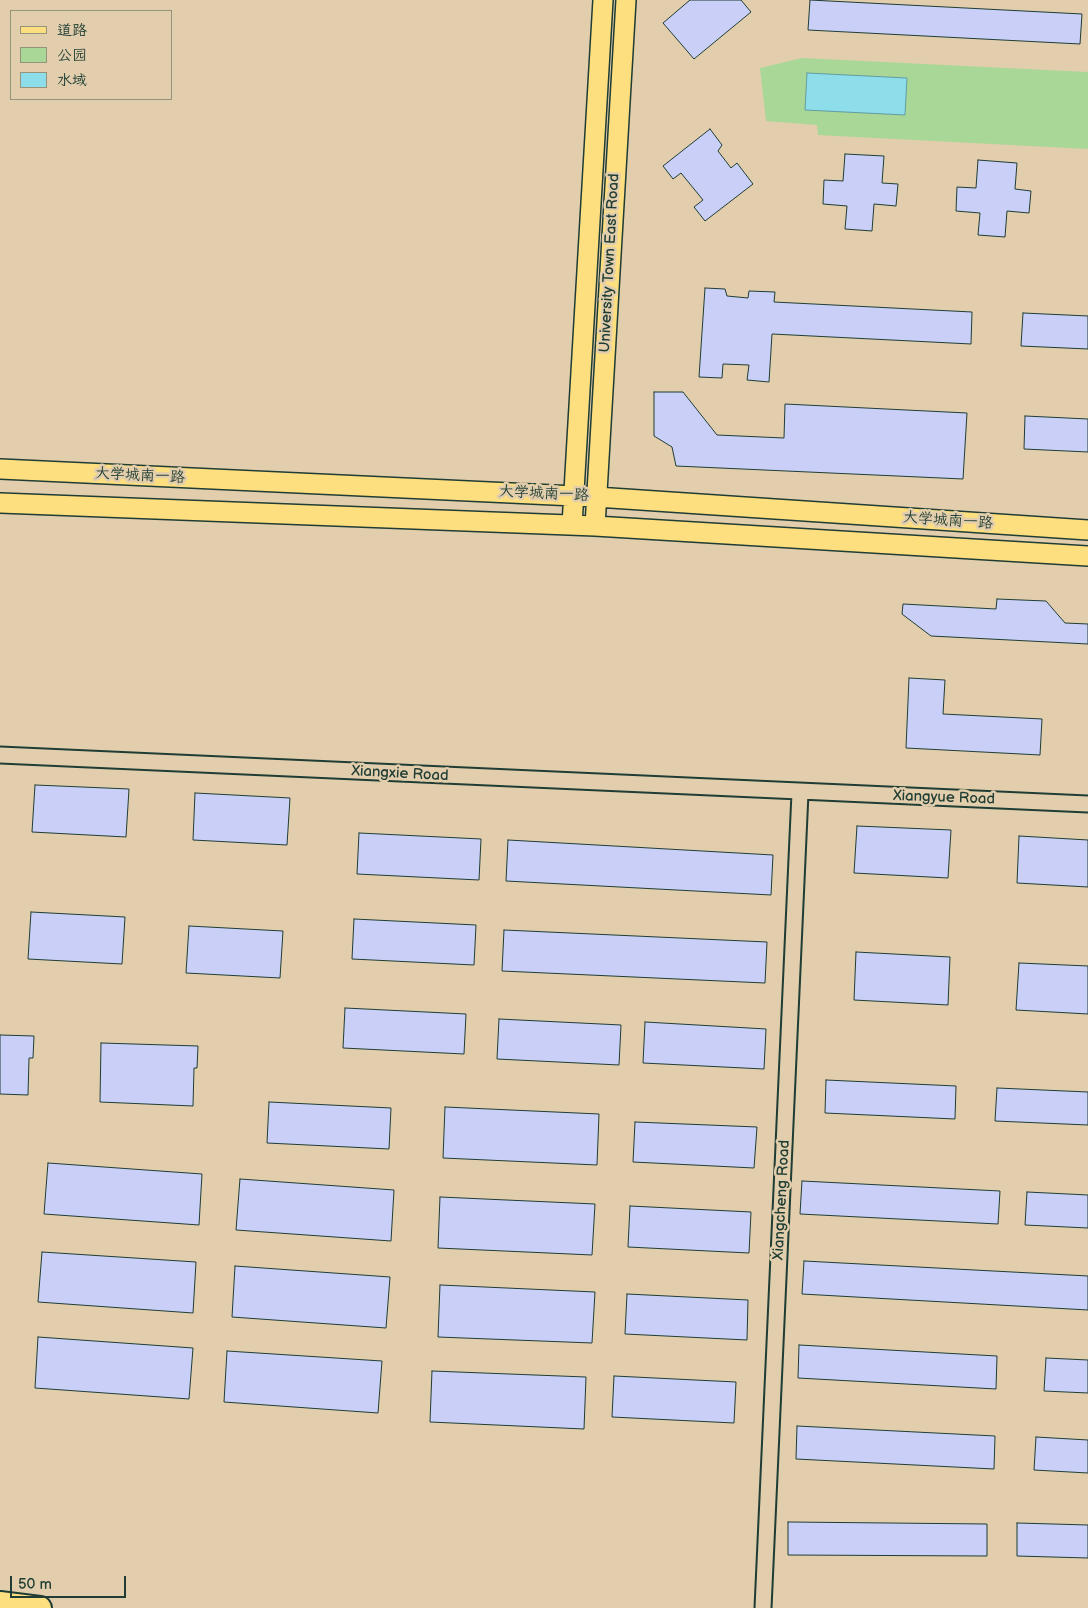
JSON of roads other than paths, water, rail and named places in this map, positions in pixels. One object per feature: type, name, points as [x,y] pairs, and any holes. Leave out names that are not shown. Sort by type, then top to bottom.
[{"type":"highway","points":[[0,1603],[40,1608]]},
{"type":"main road","name":"University Town East Road","points":[[572,525],[572,495],[603,0]]},
{"type":"main road","name":"University Town East Road","points":[[594,526],[626,0]]},
{"type":"main road","name":"大学城南一路","points":[[0,469],[596,496],[1088,530]]},
{"type":"main road","name":"大学城南一路","points":[[0,503],[594,526],[1088,556]]},
{"type":"street","name":"Xiangxie Road","points":[[0,755],[800,793]]},
{"type":"street","name":"Xiangyue Road","points":[[800,793],[1088,804]]},
{"type":"street","name":"Xiangcheng Road","points":[[763,1608],[800,793]]},
{"type":"water","points":[[807,73],[907,78],[905,115],[805,110]]}]
